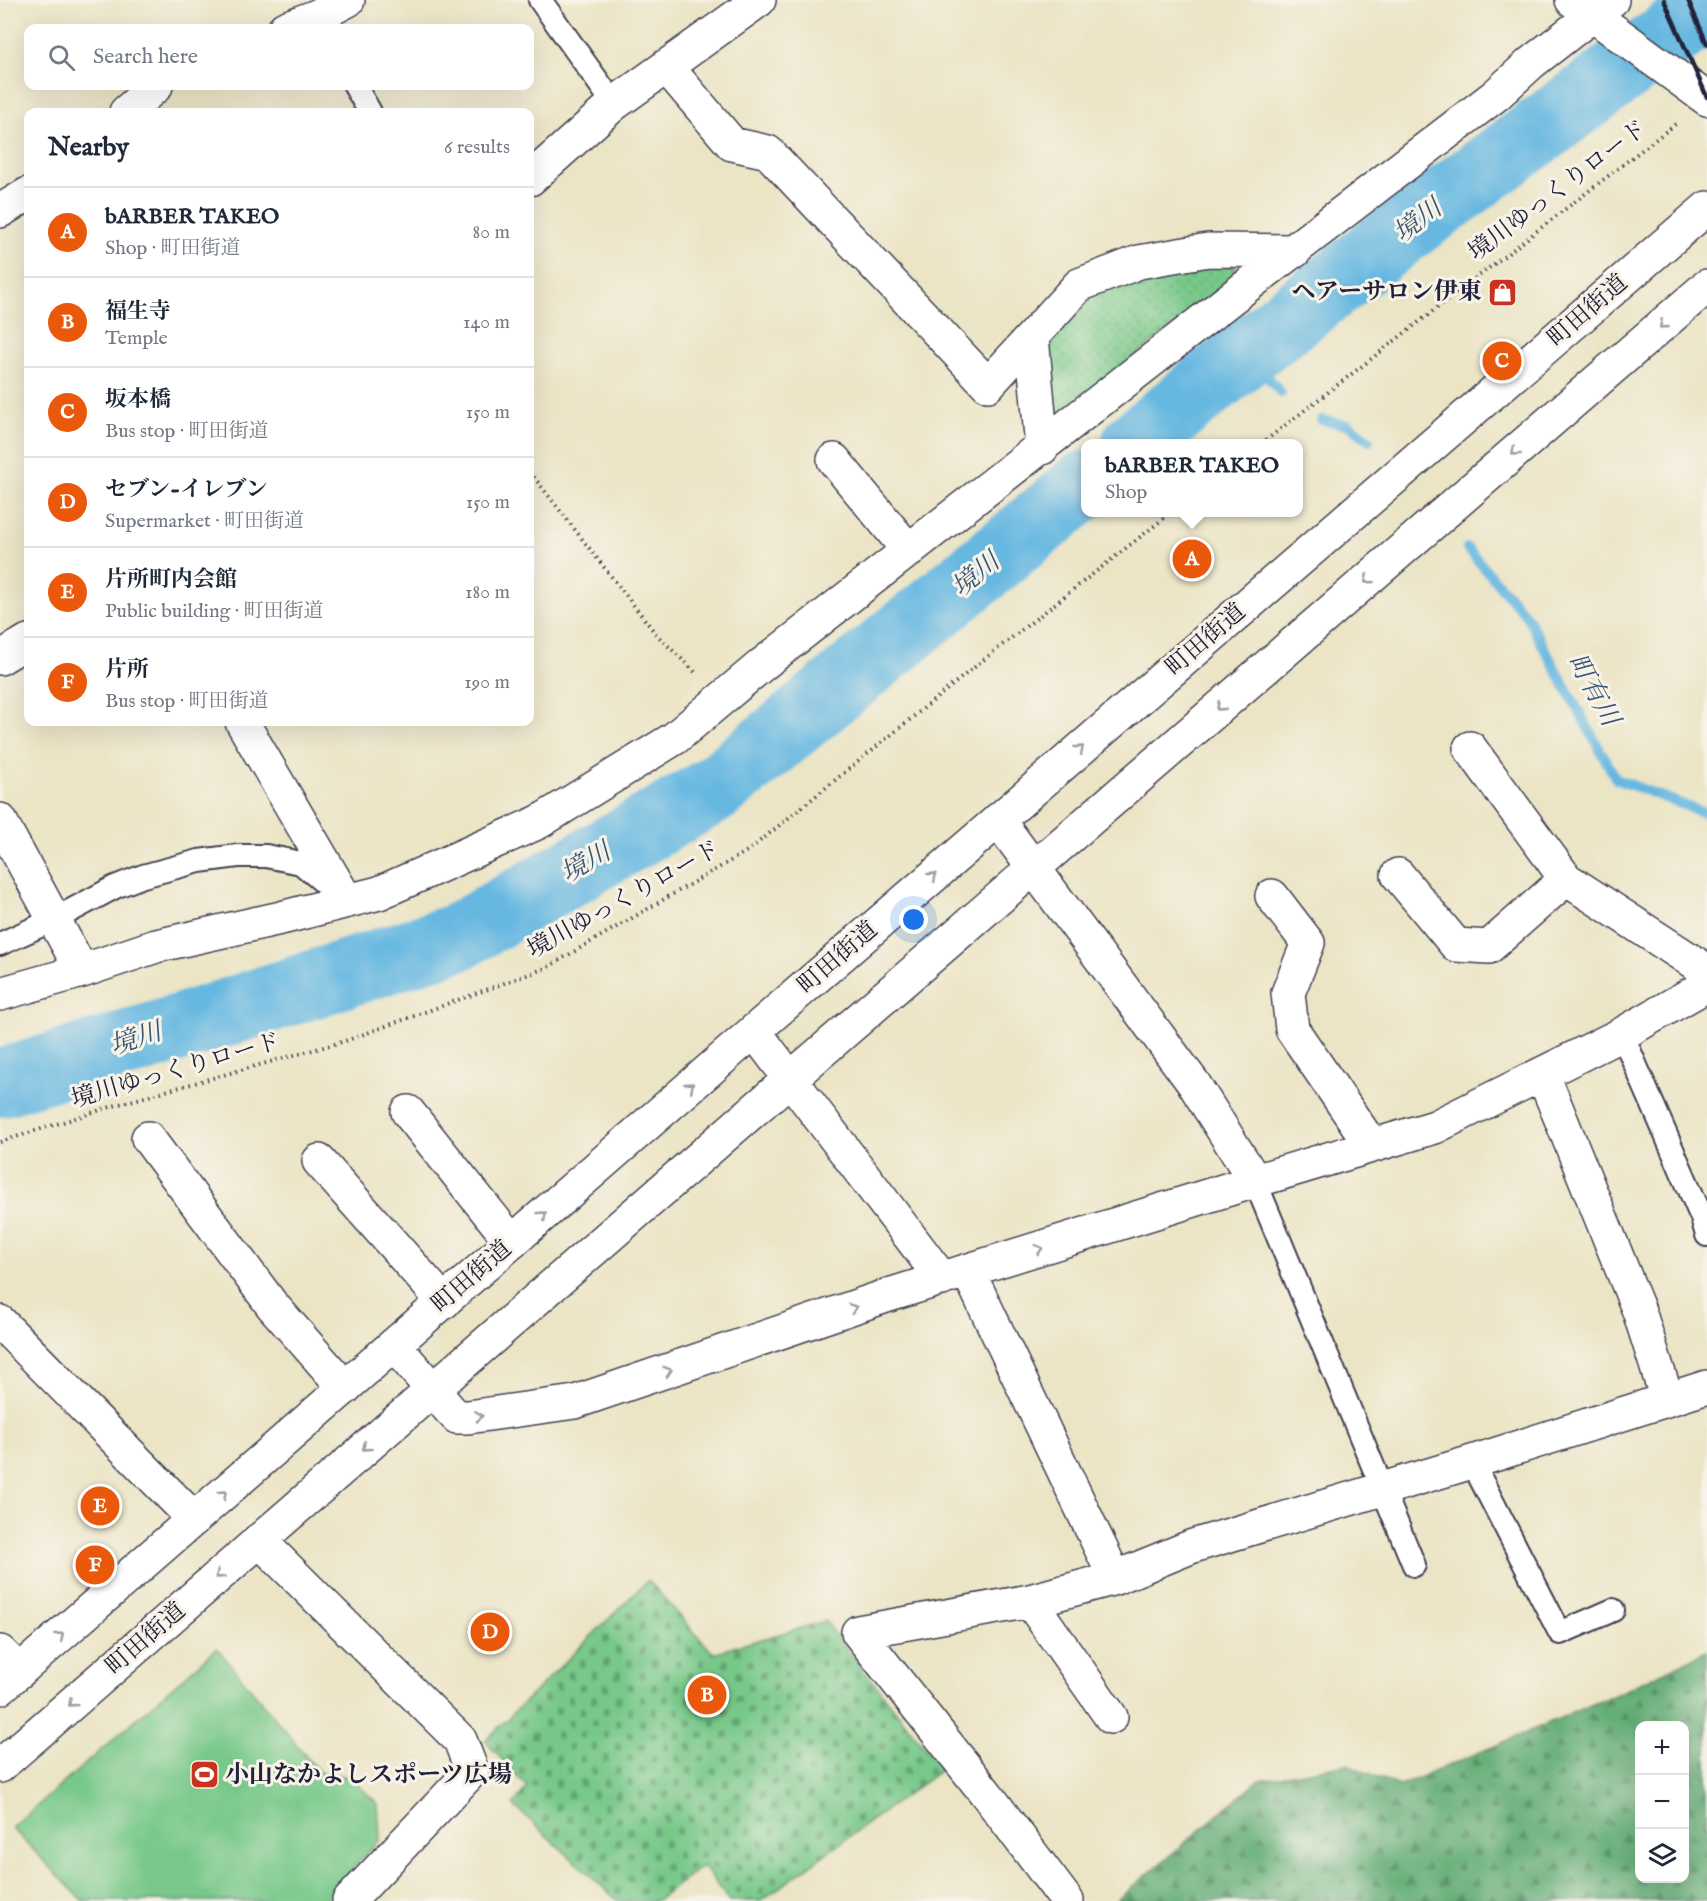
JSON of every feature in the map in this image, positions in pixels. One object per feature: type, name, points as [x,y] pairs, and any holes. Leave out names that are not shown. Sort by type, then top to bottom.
[{"type":"street","points":[[320,22],[346,0]]},
{"type":"street","points":[[534,175],[614,104],[759,0]]},
{"type":"street","points":[[0,994],[82,971],[156,946],[379,893],[539,822],[675,738],[764,664],[1234,296],[1496,95],[1596,9],[1703,96]]},
{"type":"street","points":[[666,66],[732,144],[768,152],[988,385],[1078,285],[1138,262],[1208,250],[1295,251]]},
{"type":"street","points":[[131,108],[151,90]]},
{"type":"street","points":[[0,211],[24,196]]},
{"type":"street","name":"町田街道","points":[[7,1670],[194,1519],[754,1031],[1707,208]]},
{"type":"street","name":"町田街道","points":[[0,1766],[790,1078],[1707,286]]},
{"type":"street","points":[[1032,336],[1042,448]]},
{"type":"street","points":[[834,460],[909,551]]},
{"type":"street","points":[[0,658],[24,643]]},
{"type":"street","points":[[244,726],[347,902]]},
{"type":"street","points":[[1470,748],[1566,879],[1707,971]]},
{"type":"street","points":[[0,820],[82,971]]},
{"type":"street","points":[[998,820],[1194,1084],[1256,1181]]},
{"type":"street","points":[[1398,874],[1456,945],[1490,947],[1566,879]]},
{"type":"street","points":[[1272,896],[1308,943],[1288,993],[1292,1029],[1372,1146]]},
{"type":"street","points":[[394,1345],[455,1415],[468,1418],[575,1402],[955,1275],[1435,1127],[1622,1034],[1707,985]]},
{"type":"street","points":[[754,1031],[790,1078],[955,1275],[1115,1578]]},
{"type":"street","points":[[1543,1075],[1639,1311],[1667,1399]]},
{"type":"street","points":[[408,1112],[512,1242]]},
{"type":"street","points":[[148,1138],[272,1305],[345,1388]]},
{"type":"street","points":[[319,1161],[444,1302]]},
{"type":"street","points":[[0,1322],[194,1519]]},
{"type":"street","points":[[1067,1901],[988,1796],[858,1632],[1030,1601],[1115,1578],[1193,1546],[1472,1462],[1707,1387]]},
{"type":"street","points":[[259,1540],[460,1740],[472,1771],[349,1901]]},
{"type":"street","points":[[1030,1601],[1111,1717]]},
{"type":"lane","points":[[540,0],[614,104]]},
{"type":"lane","points":[[357,90],[368,108]]},
{"type":"lane","points":[[0,944],[55,919],[115,887],[143,876],[199,861],[238,856],[266,856],[301,863],[347,902]]},
{"type":"lane","points":[[1622,1034],[1702,1218],[1707,1235]]},
{"type":"lane","points":[[1256,1181],[1414,1565]]},
{"type":"lane","points":[[1472,1462],[1560,1633],[1613,1610]]},
{"type":"path","name":"境川ゆっくりロード","points":[[1267,439],[1680,120]]},
{"type":"path","points":[[534,477],[656,634],[722,699]]},
{"type":"path","name":"境川ゆっくりロード","points":[[0,1142],[123,1103],[345,1041],[546,968],[749,850],[987,657],[1167,517]]},
{"type":"green space","points":[[1208,263],[1235,266],[1237,279],[1051,419],[1044,341],[1086,292],[1135,275]]},
{"type":"green space","points":[[648,1580],[713,1653],[825,1621],[942,1769],[761,1901],[729,1901],[703,1866],[656,1901],[618,1901],[513,1805],[527,1787],[485,1741]]},
{"type":"green space","name":"小山なかよしスポーツ広場","points":[[217,1648],[319,1772],[350,1777],[378,1804],[380,1839],[323,1901],[83,1901],[12,1828]]},
{"type":"green space","points":[[1707,1651],[1707,1901],[1116,1901],[1259,1780],[1347,1764],[1400,1786],[1619,1693]]},
{"type":"waterway","name":"境川","points":[[1141,439],[1247,352],[1412,224],[1707,8]]},
{"type":"waterway","name":"町有川","points":[[1247,352],[1281,393]]},
{"type":"waterway","name":"町有川","points":[[1321,420],[1349,425],[1369,440]]},
{"type":"waterway","name":"境川","points":[[0,1083],[173,1030],[458,937],[715,789],[1081,488]]},
{"type":"waterway","name":"町有川","points":[[1467,548],[1527,617],[1616,779],[1707,814]]},
{"type":"railway","points":[[1664,0],[1707,97]]},
{"type":"railway","points":[[1688,0],[1707,44]]},
{"type":"place","name":"ヘアーサロン伊東","points":[[1503,292]]},
{"type":"place","name":"坂本橋","points":[[1502,361]]},
{"type":"place","name":"bARBER TAKEO","points":[[1192,559]]},
{"type":"place","name":"片所町内会館","points":[[100,1506]]},
{"type":"place","name":"片所","points":[[95,1565]]},
{"type":"place","name":"セブン-イレブン","points":[[490,1632]]},
{"type":"place","name":"福生寺","points":[[707,1695]]},
{"type":"place","name":"小山なかよしスポーツ広場","points":[[204,1775]]}]
